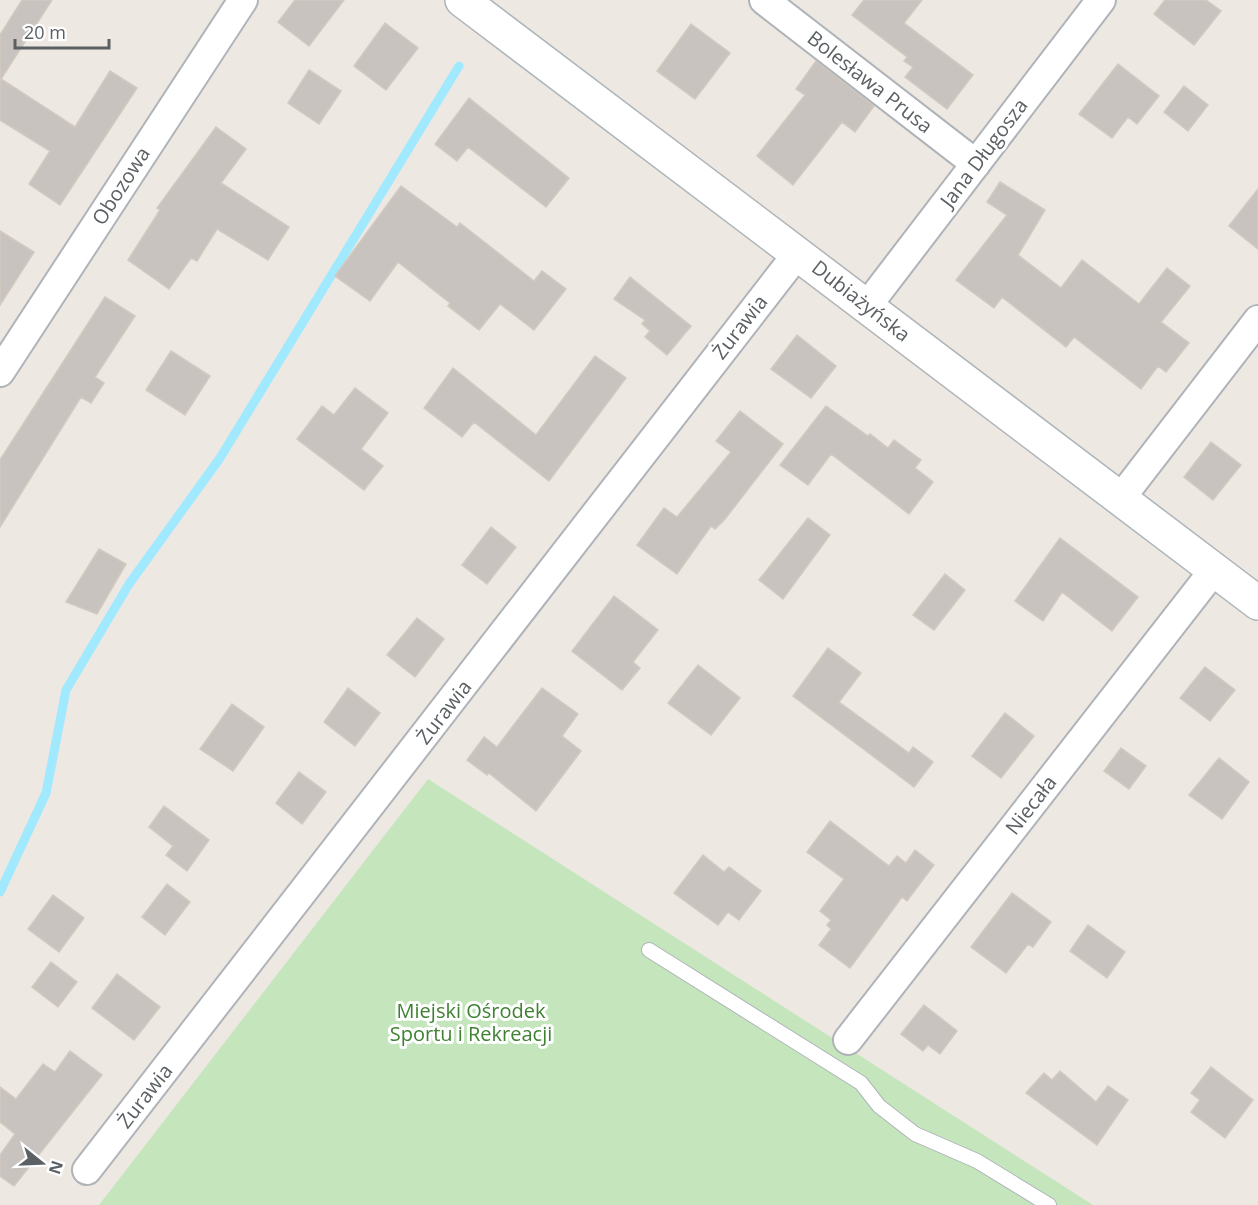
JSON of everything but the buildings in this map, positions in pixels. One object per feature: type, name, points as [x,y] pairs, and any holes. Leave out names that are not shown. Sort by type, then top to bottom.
[{"type":"street","name":"Obozowa","points":[[0,372],[243,0]]},
{"type":"street","name":"Dubiażyńska","points":[[462,0],[1258,603]]},
{"type":"street","name":"Bolesława Prusa","points":[[765,0],[976,164]]},
{"type":"street","name":"Jana Długosza","points":[[867,306],[1101,0]]},
{"type":"street","name":"Żurawia","points":[[87,1170],[798,253]]},
{"type":"street","points":[[1120,499],[1258,320]]},
{"type":"street","name":"Niecała","points":[[848,1040],[1214,570]]},
{"type":"lane","points":[[649,950],[861,1083],[879,1106],[915,1134],[977,1161],[1049,1205]]},
{"type":"green space","name":"Miejski Ośrodek Sportu i Rekreacji","points":[[428,779],[1093,1205],[99,1205]]},
{"type":"waterway","points":[[0,892],[46,793],[66,690],[129,584],[220,458],[459,66]]}]
